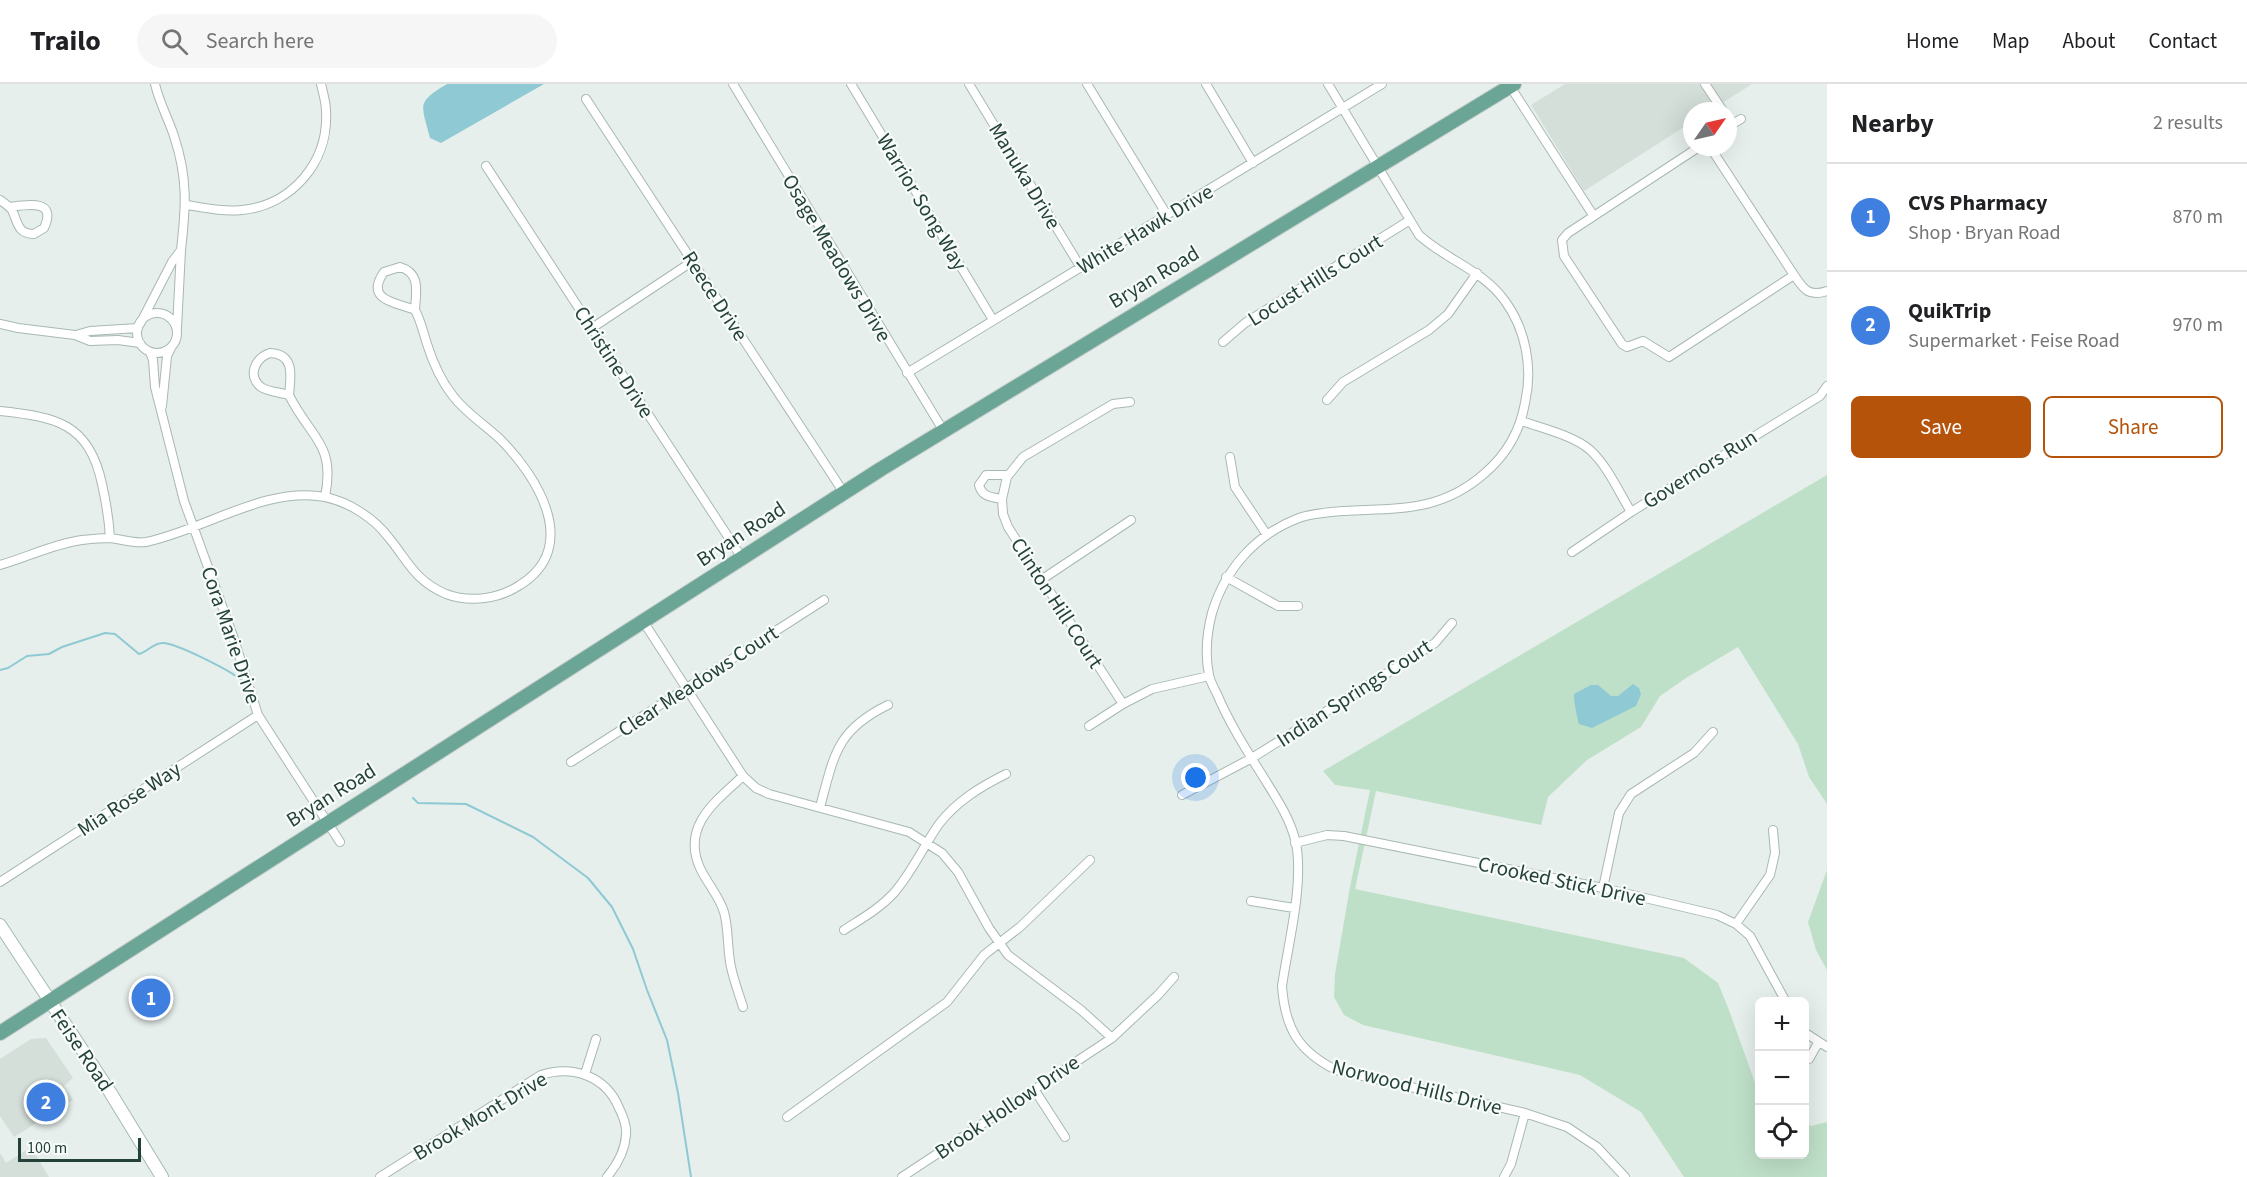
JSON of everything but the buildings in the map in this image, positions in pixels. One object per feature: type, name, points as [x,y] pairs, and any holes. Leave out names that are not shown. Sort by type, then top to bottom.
[{"type":"main road","name":"Bryan Road","points":[[0,1033],[943,430],[1512,85]]},
{"type":"main road","name":"Feise Road","points":[[0,925],[110,1092],[162,1177]]},
{"type":"street","points":[[0,324],[75,335],[90,341],[118,340],[140,343],[150,351],[159,353],[171,348],[177,339],[181,250],[187,205],[179,154],[155,84]]},
{"type":"street","points":[[187,205],[226,211],[254,208],[272,203],[298,185],[310,172],[325,133],[326,110],[321,84]]},
{"type":"street","name":"Osage Meadows Drive","points":[[733,84],[943,430]]},
{"type":"street","name":"Warrior Song Way","points":[[850,84],[993,320]]},
{"type":"street","name":"Manuka Drive","points":[[969,84],[1081,268]]},
{"type":"street","points":[[1087,84],[1167,215]]},
{"type":"street","points":[[1206,84],[1253,163]]},
{"type":"street","name":"Norwood Hills Drive","points":[[1328,84],[1419,235],[1432,247],[1477,273],[1505,301],[1521,332],[1528,360],[1529,386],[1522,421],[1500,460],[1471,485],[1456,494],[1416,507],[1309,515],[1298,518],[1267,535],[1245,553],[1226,577],[1211,615],[1207,649],[1209,676],[1224,712],[1281,804],[1295,843],[1299,872],[1282,986],[1283,1005],[1290,1024],[1308,1053],[1336,1070],[1525,1113],[1567,1128],[1603,1152],[1625,1177]]},
{"type":"street","name":"White Hawk Drive","points":[[907,373],[1382,84]]},
{"type":"street","points":[[1705,84],[1717,102]]},
{"type":"street","points":[[1512,85],[1593,215]]},
{"type":"street","name":"Reece Drive","points":[[586,99],[844,493]]},
{"type":"street","points":[[1685,156],[1593,215],[1564,236],[1561,244],[1562,252],[1622,344],[1627,346],[1643,341],[1669,357],[1794,275]]},
{"type":"street","points":[[1716,156],[1802,287],[1817,294],[1827,291]]},
{"type":"street","name":"Christine Drive","points":[[486,166],[742,558]]},
{"type":"street","points":[[0,200],[10,207],[17,224],[24,232],[38,233],[46,224],[45,213],[39,205],[10,207]]},
{"type":"street","name":"Locust Hills Court","points":[[1223,342],[1245,323],[1410,220]]},
{"type":"street","points":[[140,343],[139,326],[172,262],[181,250]]},
{"type":"street","points":[[592,328],[693,261]]},
{"type":"street","points":[[0,565],[63,543],[110,538],[143,542],[194,528],[266,500],[296,496],[325,497],[366,516],[389,537],[418,576],[447,594],[472,599],[497,595],[519,586],[539,570],[545,562],[549,552],[552,529],[548,514],[539,493],[515,457],[500,440],[465,409],[444,383],[433,362],[415,310],[417,284],[413,274],[400,267],[384,272],[379,287],[384,300],[415,310]]},
{"type":"street","points":[[1327,400],[1343,382],[1429,330],[1448,314],[1477,273]]},
{"type":"street","points":[[75,335],[90,331],[139,326],[148,316],[159,313],[170,318],[177,328]]},
{"type":"street","name":"Cora Marie Drive","points":[[162,410],[167,356],[171,348]]},
{"type":"street","name":"Cora Marie Drive","points":[[150,351],[155,387],[171,457],[258,715],[340,842]]},
{"type":"street","points":[[289,395],[267,390],[257,383],[254,377],[255,364],[264,355],[270,353],[281,355],[290,364],[289,395],[327,458],[329,470],[325,497]]},
{"type":"street","name":"Governors Run","points":[[1572,552],[1631,512],[1820,396],[1827,386]]},
{"type":"street","name":"Clinton Hill Court","points":[[1123,704],[1004,521],[1002,499],[1008,476],[1023,457],[1113,404],[1131,402]]},
{"type":"street","points":[[0,411],[38,417],[65,426],[74,430],[88,443],[98,463],[109,518],[110,538]]},
{"type":"street","points":[[1522,421],[1590,449],[1631,512]]},
{"type":"street","points":[[1230,457],[1235,487],[1267,535]]},
{"type":"street","points":[[1002,499],[987,496],[980,490],[979,485],[986,475],[1008,476]]},
{"type":"street","points":[[1041,580],[1131,520]]},
{"type":"street","points":[[1226,577],[1278,606],[1298,606]]},
{"type":"street","name":"Clear Meadows Court","points":[[572,762],[824,600]]},
{"type":"street","points":[[643,621],[743,776],[756,788],[792,802],[820,807],[909,832],[928,843],[942,853],[958,872],[999,943],[1018,965],[1081,1011],[1112,1038]]},
{"type":"street","name":"Indian Springs Court","points":[[1182,795],[1252,758],[1435,644],[1452,623]]},
{"type":"street","points":[[1089,726],[1152,689],[1209,676]]},
{"type":"street","points":[[820,807],[841,743],[854,725],[888,705]]},
{"type":"street","name":"Mia Rose Way","points":[[0,882],[258,715]]},
{"type":"street","points":[[1603,888],[1619,813],[1624,803],[1631,794],[1694,753],[1713,732]]},
{"type":"street","points":[[844,930],[890,897],[953,809],[970,794],[1006,774]]},
{"type":"street","points":[[743,776],[705,813],[696,832],[695,844],[700,869],[718,897],[723,912],[731,967],[743,1007]]},
{"type":"street","points":[[1736,924],[1770,875],[1775,853],[1773,830]]},
{"type":"street","name":"Crooked Stick Drive","points":[[1295,843],[1327,835],[1344,836],[1603,888],[1717,915],[1736,924],[1750,936],[1783,997]]},
{"type":"street","points":[[787,1117],[947,1002],[984,955],[1028,919],[1090,860]]},
{"type":"street","points":[[1251,902],[1294,908]]},
{"type":"street","name":"Brook Hollow Drive","points":[[902,1177],[1112,1038],[1158,995],[1174,976]]},
{"type":"street","points":[[1809,1035],[1823,1045],[1809,1059]]},
{"type":"street","points":[[585,1074],[596,1039]]},
{"type":"street","name":"Brook Mont Drive","points":[[380,1177],[542,1075],[553,1071],[570,1070],[600,1081],[615,1097],[623,1117],[627,1132],[624,1147],[615,1167],[607,1177]]},
{"type":"street","points":[[1034,1089],[1065,1137]]},
{"type":"street","points":[[1504,1177],[1511,1164],[1525,1113]]},
{"type":"shaded area","points":[[1565,84],[1752,84],[1724,102],[1683,102],[1683,128],[1584,191],[1531,105]]},
{"type":"shaded area","points":[[46,1038],[73,1078],[64,1086],[73,1100],[14,1137],[0,1116],[0,1059],[31,1039]]},
{"type":"shaded area","points":[[31,1147],[49,1177],[0,1177],[0,1153],[6,1163]]},
{"type":"green space","points":[[1827,475],[1827,804],[1809,777],[1798,744],[1738,647],[1660,696],[1641,727],[1587,760],[1548,797],[1541,825],[1376,791],[1355,889],[1684,958],[1718,983],[1755,1083],[1755,1159],[1809,1159],[1809,1125],[1827,1122],[1827,1177],[1684,1177],[1641,1112],[1580,1075],[1363,1025],[1344,1015],[1334,997],[1335,974],[1370,790],[1335,785],[1323,771]]},
{"type":"green space","points":[[1827,870],[1827,970],[1816,950],[1808,922]]},
{"type":"water","points":[[447,84],[544,84],[441,143],[430,138],[423,111],[425,101]]},
{"type":"water","points":[[1633,684],[1639,688],[1641,694],[1636,706],[1592,728],[1579,724],[1574,694],[1591,685],[1598,685],[1611,696],[1618,696]]},
{"type":"waterway","points":[[0,670],[8,668],[27,656],[49,654],[62,647],[105,633],[115,634],[139,654],[159,643],[179,647],[240,679]]},
{"type":"waterway","points":[[413,798],[418,803],[466,804],[533,837],[588,878],[612,907],[633,949],[667,1040],[691,1177]]},
{"type":"place","name":"CVS Pharmacy","points":[[151,998]]},
{"type":"place","name":"QuikTrip","points":[[46,1102]]}]
